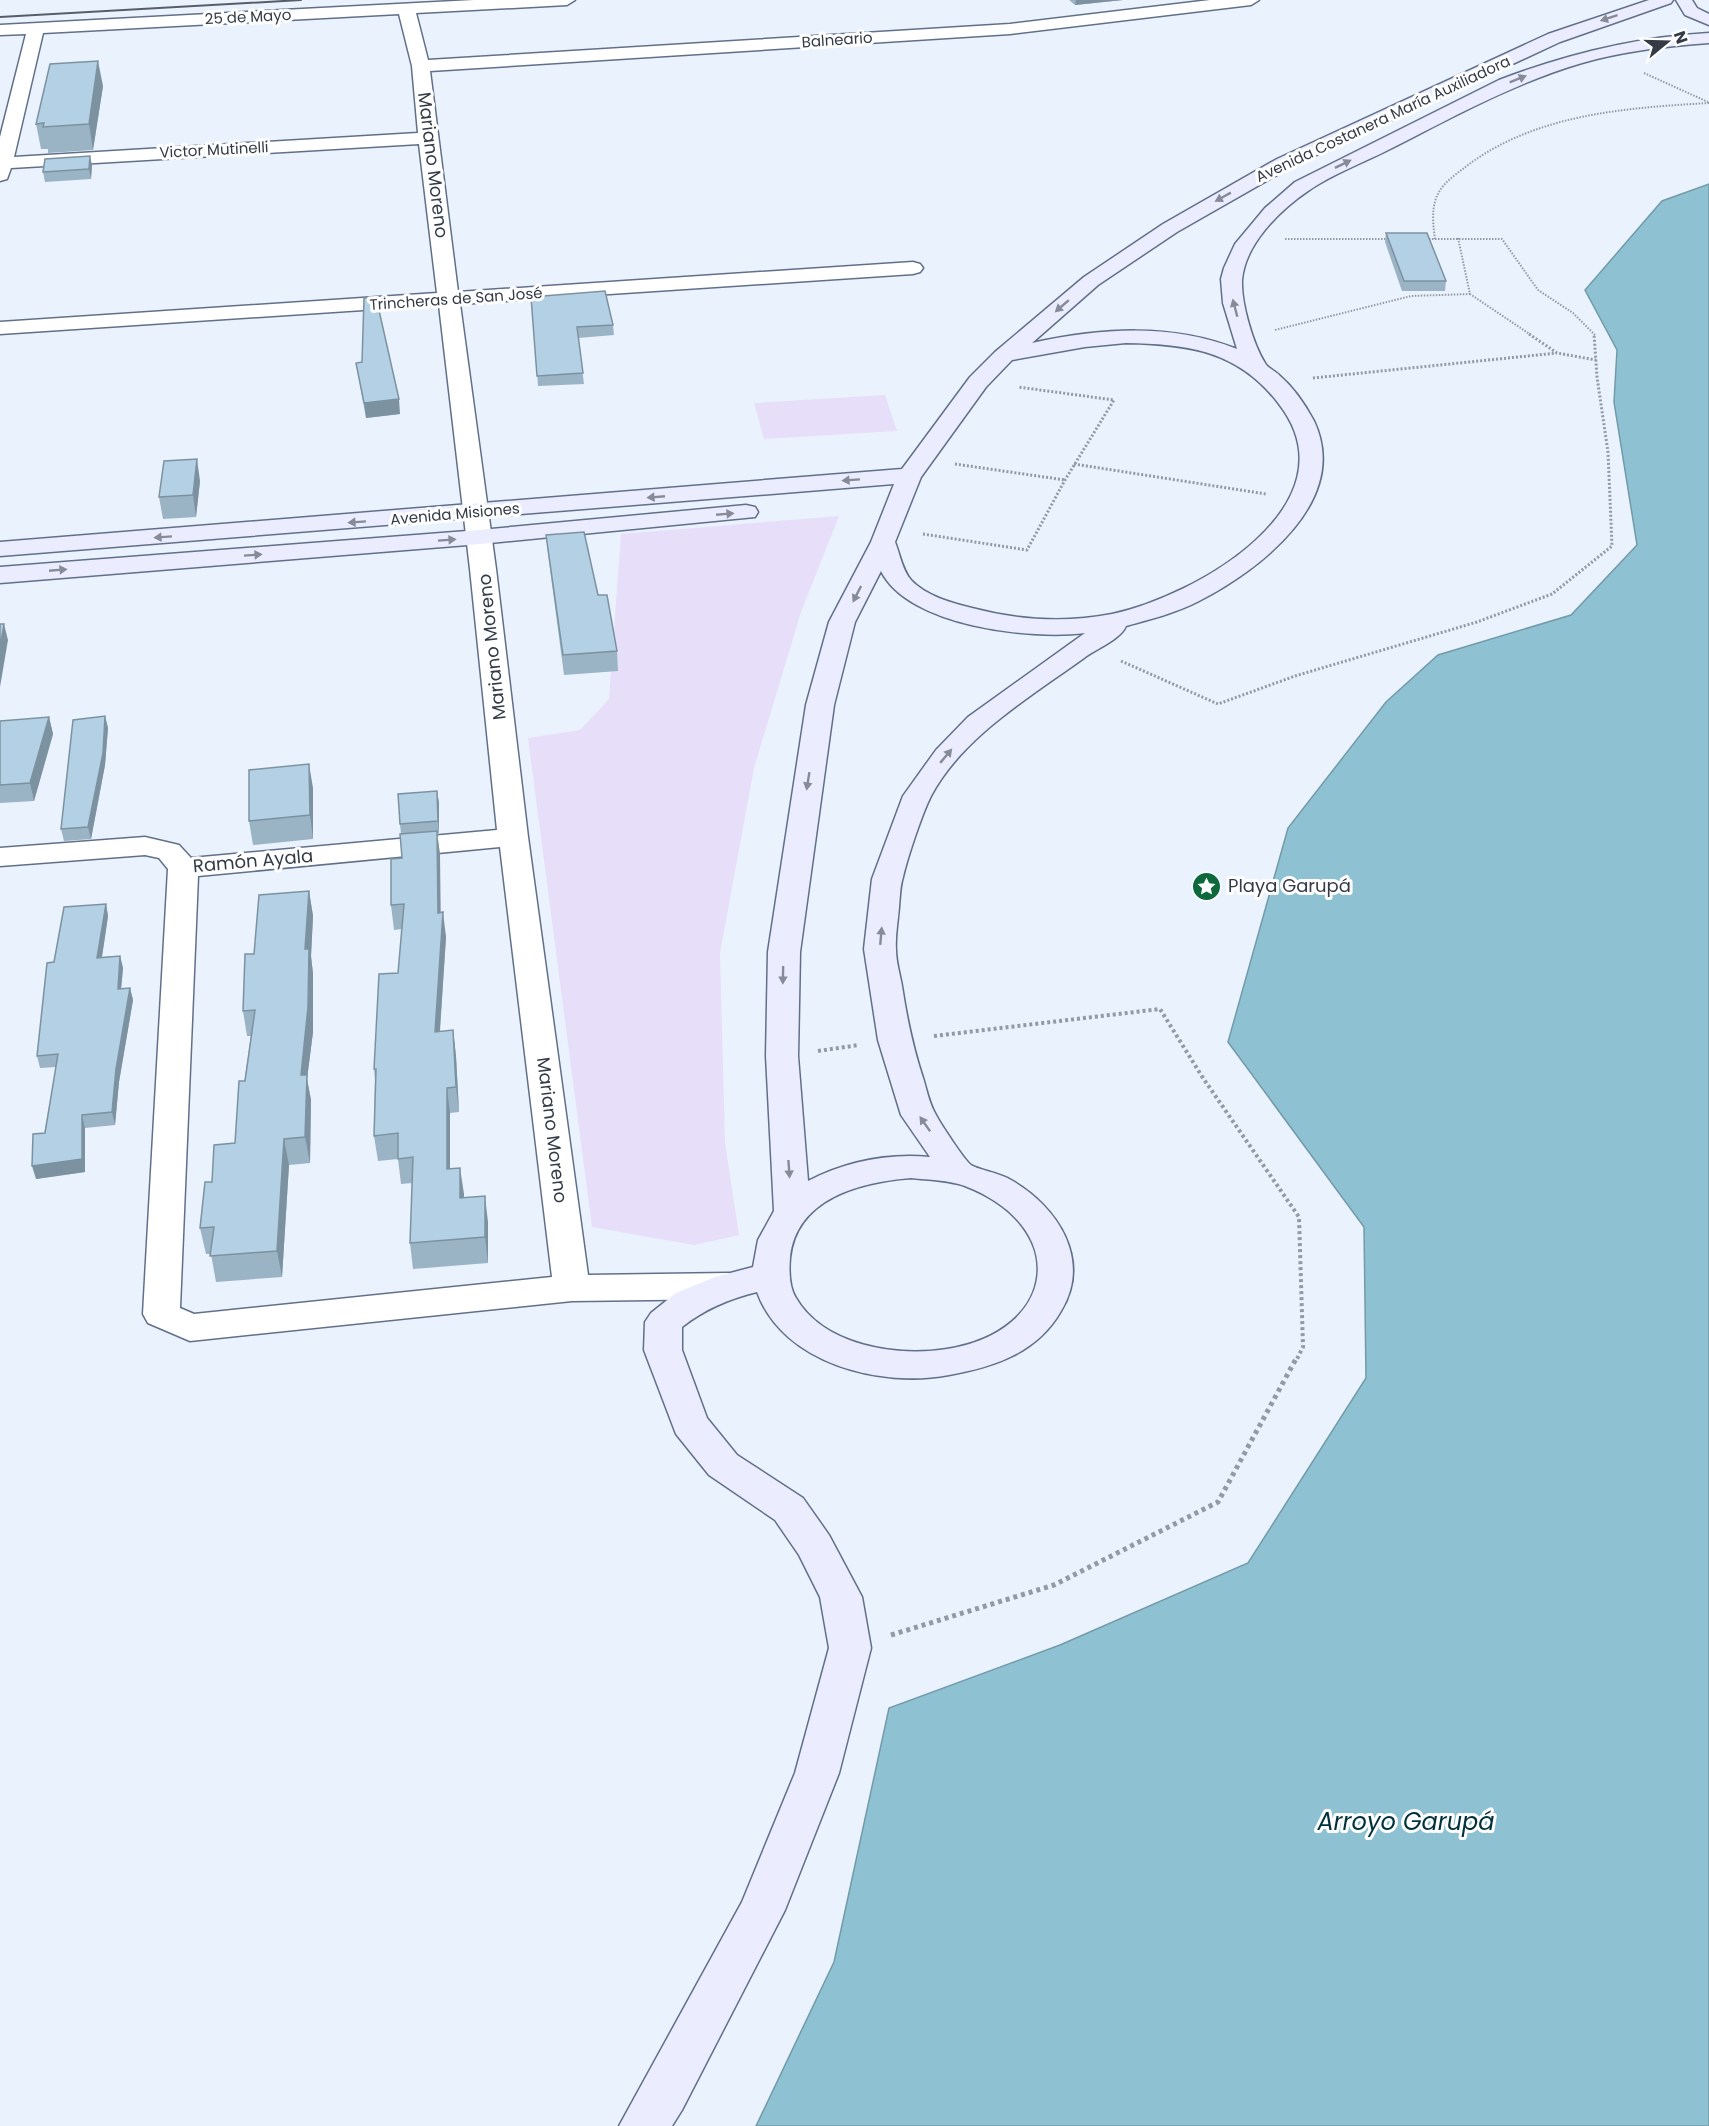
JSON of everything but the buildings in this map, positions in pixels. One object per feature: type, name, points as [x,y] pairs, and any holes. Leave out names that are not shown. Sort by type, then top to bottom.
[{"type":"main road","name":"Avenida Costanera María Auxiliadora","points":[[885,535],[911,478],[978,382],[1003,357],[1091,281],[1170,228],[1284,163],[1554,38],[1665,0]]},
{"type":"main road","points":[[1684,0],[1691,10],[1709,20]]},
{"type":"main road","name":"Avenida Costanera María Auxiliadora","points":[[1254,363],[1244,338],[1233,297],[1233,270],[1249,239],[1281,202],[1302,186],[1505,84],[1537,71],[1599,53],[1653,43],[1709,38]]},
{"type":"main road","points":[[958,1172],[918,1115],[894,1040],[880,949],[887,879],[917,796],[946,756],[978,723],[1084,645],[1127,620],[1184,597],[1248,560],[1264,545],[1302,500],[1313,459],[1307,429],[1287,393],[1254,363],[1214,347],[1183,339],[1142,335],[1082,339],[1003,357]]},
{"type":"main road","name":"Avenida Misiones","points":[[0,575],[911,478]]},
{"type":"main road","name":"Avenida Misiones","points":[[0,549],[478,525]]},
{"type":"main road","points":[[885,535],[891,567],[903,586],[929,602],[960,613],[1007,624],[1058,628],[1127,620]]},
{"type":"main road","points":[[792,1210],[782,1056],[784,952],[820,705],[842,622],[885,535]]},
{"type":"main road","points":[[911,1167],[958,1172],[998,1187],[1030,1209],[1051,1238],[1058,1270],[1050,1302],[1026,1331],[990,1353],[945,1364],[896,1366],[850,1355],[810,1335],[783,1307],[770,1276],[773,1241],[792,1210],[824,1187],[866,1172],[911,1167]]},
{"type":"main road","points":[[644,2126],[664,2094],[762,1910],[817,1773],[850,1648],[841,1597],[815,1546],[789,1509],[723,1465],[690,1424],[663,1350],[664,1322],[689,1302],[728,1286],[770,1276]]},
{"type":"street","name":"25 de Mayo","points":[[0,30],[567,0]]},
{"type":"street","name":"Balneario","points":[[421,66],[1010,29],[1140,6],[1251,0]]},
{"type":"street","name":"Mariano Moreno","points":[[406,8],[421,66],[428,138],[478,525],[513,837],[572,1288]]},
{"type":"street","points":[[1,167],[36,28]]},
{"type":"street","name":"Victor Mutinelli","points":[[1,167],[428,138]]},
{"type":"street","name":"Trincheras de San José","points":[[0,328],[913,268]]},
{"type":"street","name":"Ramón Ayala","points":[[0,857],[145,846],[169,851],[183,867],[513,837]]},
{"type":"street","points":[[183,867],[161,1314],[190,1328],[572,1288],[728,1286]]},
{"type":"path","points":[[1435,238],[1433,223],[1438,192],[1470,162],[1515,136],[1589,116],[1644,107],[1709,103]]},
{"type":"path","points":[[1084,645],[1218,704],[1294,676],[1477,622],[1552,594],[1612,546],[1608,452],[1595,335],[1573,313],[1538,290],[1502,239],[1423,238]]},
{"type":"path","points":[[1458,238],[1470,294]]},
{"type":"path","points":[[1249,239],[1400,239]]},
{"type":"path","points":[[1244,338],[1411,296],[1470,294],[1557,353]]},
{"type":"path","points":[[1276,382],[1557,353],[1596,360]]},
{"type":"path","points":[[885,535],[1027,550],[1074,464],[1114,400],[978,382]]},
{"type":"path","points":[[1074,464],[1302,500]]},
{"type":"path","points":[[911,478],[1065,480]]},
{"type":"path","points":[[782,1056],[894,1040],[1160,1009],[1203,1078],[1299,1218],[1303,1347],[1218,1502],[1054,1585],[850,1648]]},
{"type":"shaded area","points":[[885,395],[897,431],[764,439],[754,403]]},
{"type":"shaded area","points":[[839,516],[801,612],[754,768],[720,953],[725,1143],[739,1235],[694,1245],[592,1227],[528,738],[580,730],[609,699],[621,534]]},
{"type":"water","name":"Arroyo Garupá","points":[[1709,184],[1709,2126],[756,2126],[834,1962],[889,1708],[1060,1645],[1248,1563],[1366,1378],[1364,1227],[1228,1042],[1288,828],[1386,702],[1438,655],[1571,615],[1637,545],[1614,402],[1617,350],[1585,290],[1662,201]]},
{"type":"railway","points":[[0,17],[301,0]]},
{"type":"place","name":"Playa Garupá","points":[[1207,886]]}]
